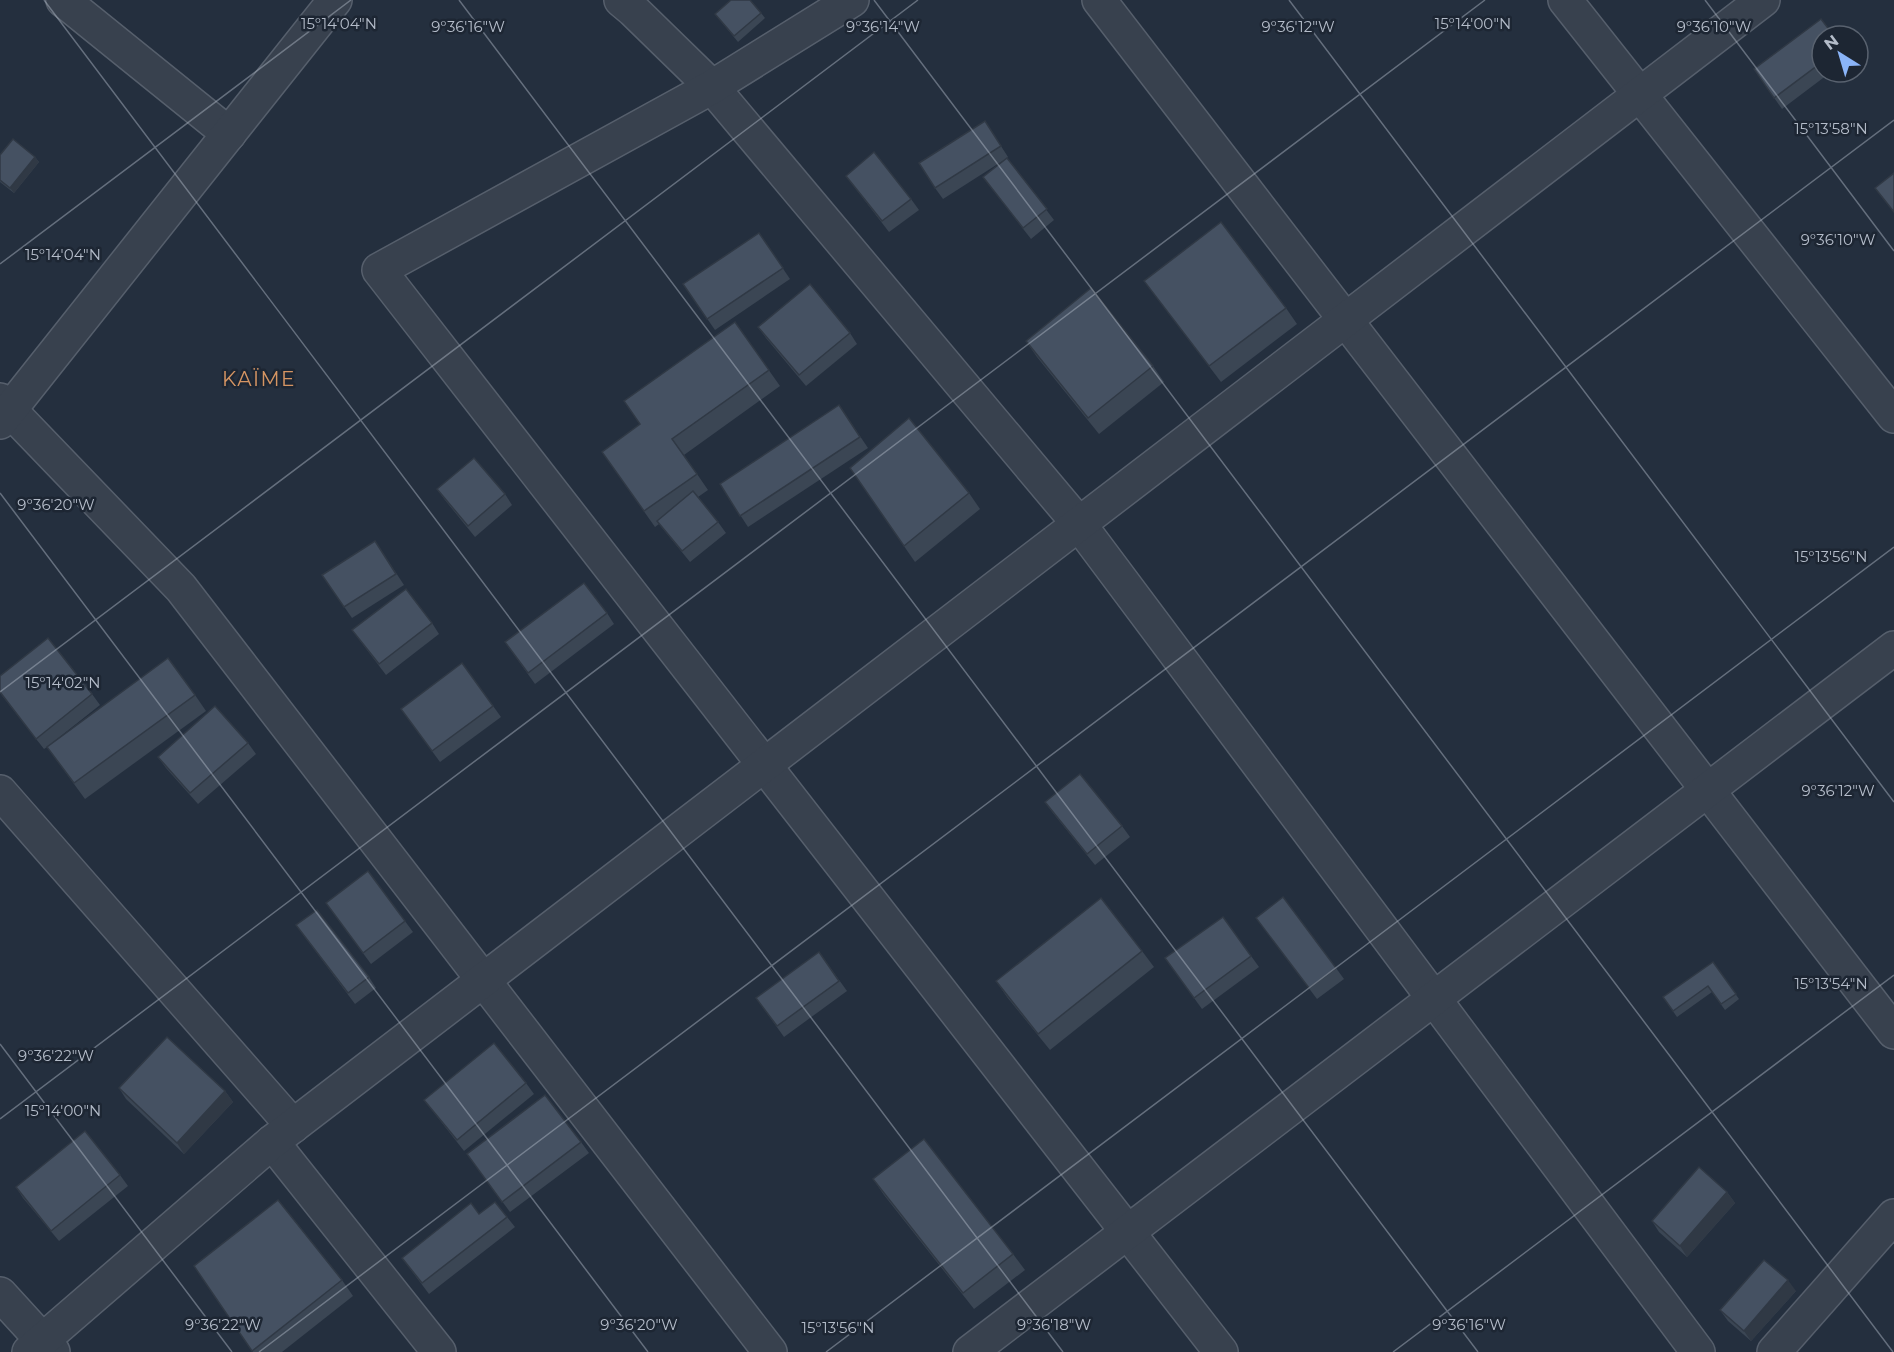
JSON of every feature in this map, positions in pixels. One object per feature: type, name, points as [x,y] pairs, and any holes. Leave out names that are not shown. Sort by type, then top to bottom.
[{"type":"street","points":[[63,0],[229,134]]},
{"type":"street","points":[[335,0],[3,411],[181,588],[770,1352]]},
{"type":"street","points":[[621,0],[712,87],[1079,524],[1698,1352]]},
{"type":"street","points":[[852,0],[712,87],[379,270],[1221,1352]]},
{"type":"street","points":[[1099,0],[1894,1032]]},
{"type":"street","points":[[1565,0],[1894,416]]},
{"type":"street","points":[[0,1294],[41,1348],[282,1134],[1763,0]]},
{"type":"street","points":[[970,1352],[1894,648]]},
{"type":"street","points":[[0,792],[282,1134],[439,1352]]},
{"type":"street","points":[[1774,1352],[1894,1216]]},
{"type":"building","points":[[731,0],[750,0],[761,13],[734,36],[715,14]]},
{"type":"building","points":[[1821,19],[1825,24],[1814,24]]},
{"type":"building","points":[[1810,27],[1810,71],[1774,98],[1754,69]]},
{"type":"building","points":[[985,121],[1001,146],[935,188],[919,163]]},
{"type":"building","points":[[13,139],[35,157],[10,188],[0,180],[0,155]]},
{"type":"building","points":[[874,152],[911,199],[882,221],[846,176]]},
{"type":"building","points":[[1007,158],[1047,209],[1023,228],[983,177]]},
{"type":"building","points":[[1894,173],[1894,212],[1875,188]]},
{"type":"building","points":[[1221,222],[1286,308],[1209,366],[1144,281]]},
{"type":"building","points":[[759,233],[783,268],[707,319],[683,284]]},
{"type":"building","points":[[810,284],[850,333],[799,375],[758,327]]},
{"type":"building","points":[[1091,288],[1153,366],[1088,418],[1026,341]]},
{"type":"building","points":[[735,322],[769,370],[672,439],[697,474],[644,511],[602,452],[640,424],[624,401]]},
{"type":"building","points":[[839,405],[860,437],[740,516],[720,484]]},
{"type":"building","points":[[909,418],[969,493],[904,546],[850,468]]},
{"type":"building","points":[[474,458],[505,494],[468,526],[437,489]]},
{"type":"building","points":[[693,491],[718,522],[682,551],[657,521]]},
{"type":"building","points":[[375,541],[396,574],[344,607],[322,575]]},
{"type":"building","points":[[584,583],[607,613],[528,673],[505,642]]},
{"type":"building","points":[[406,589],[432,623],[379,664],[352,630]]},
{"type":"building","points":[[48,638],[92,694],[36,739],[0,692],[0,676]]},
{"type":"building","points":[[168,658],[195,695],[74,783],[47,747]]},
{"type":"building","points":[[462,663],[493,706],[432,751],[401,709]]},
{"type":"building","points":[[215,706],[248,743],[190,793],[158,757]]},
{"type":"building","points":[[1080,774],[1122,826],[1087,854],[1045,802]]},
{"type":"building","points":[[368,871],[405,921],[363,953],[326,903]]},
{"type":"building","points":[[1283,897],[1336,968],[1309,988],[1256,918]]},
{"type":"building","points":[[1101,898],[1142,951],[1038,1034],[996,981]]},
{"type":"building","points":[[317,910],[369,977],[348,993],[296,925]]},
{"type":"building","points":[[1223,917],[1251,956],[1194,998],[1165,958]]},
{"type":"building","points":[[819,952],[839,981],[777,1026],[756,998]]},
{"type":"building","points":[[1713,962],[1736,994],[1721,1004],[1708,986],[1673,1011],[1663,997]]},
{"type":"building","points":[[167,1037],[225,1091],[177,1143],[119,1088]]},
{"type":"building","points":[[494,1043],[526,1083],[457,1140],[424,1100]]},
{"type":"building","points":[[545,1095],[581,1142],[502,1202],[467,1154]]},
{"type":"building","points":[[85,1131],[120,1175],[51,1231],[16,1187]]},
{"type":"building","points":[[924,1139],[1013,1254],[963,1293],[873,1179]]},
{"type":"building","points":[[1699,1167],[1727,1192],[1680,1246],[1652,1221]]},
{"type":"building","points":[[278,1200],[342,1280],[252,1351],[194,1266]]},
{"type":"building","points":[[495,1202],[507,1217],[422,1283],[402,1258],[471,1203],[479,1214]]},
{"type":"building","points":[[1764,1260],[1788,1280],[1744,1331],[1720,1310]]},
{"type":"district","name":"KAÏME","points":[[259,379]]}]
